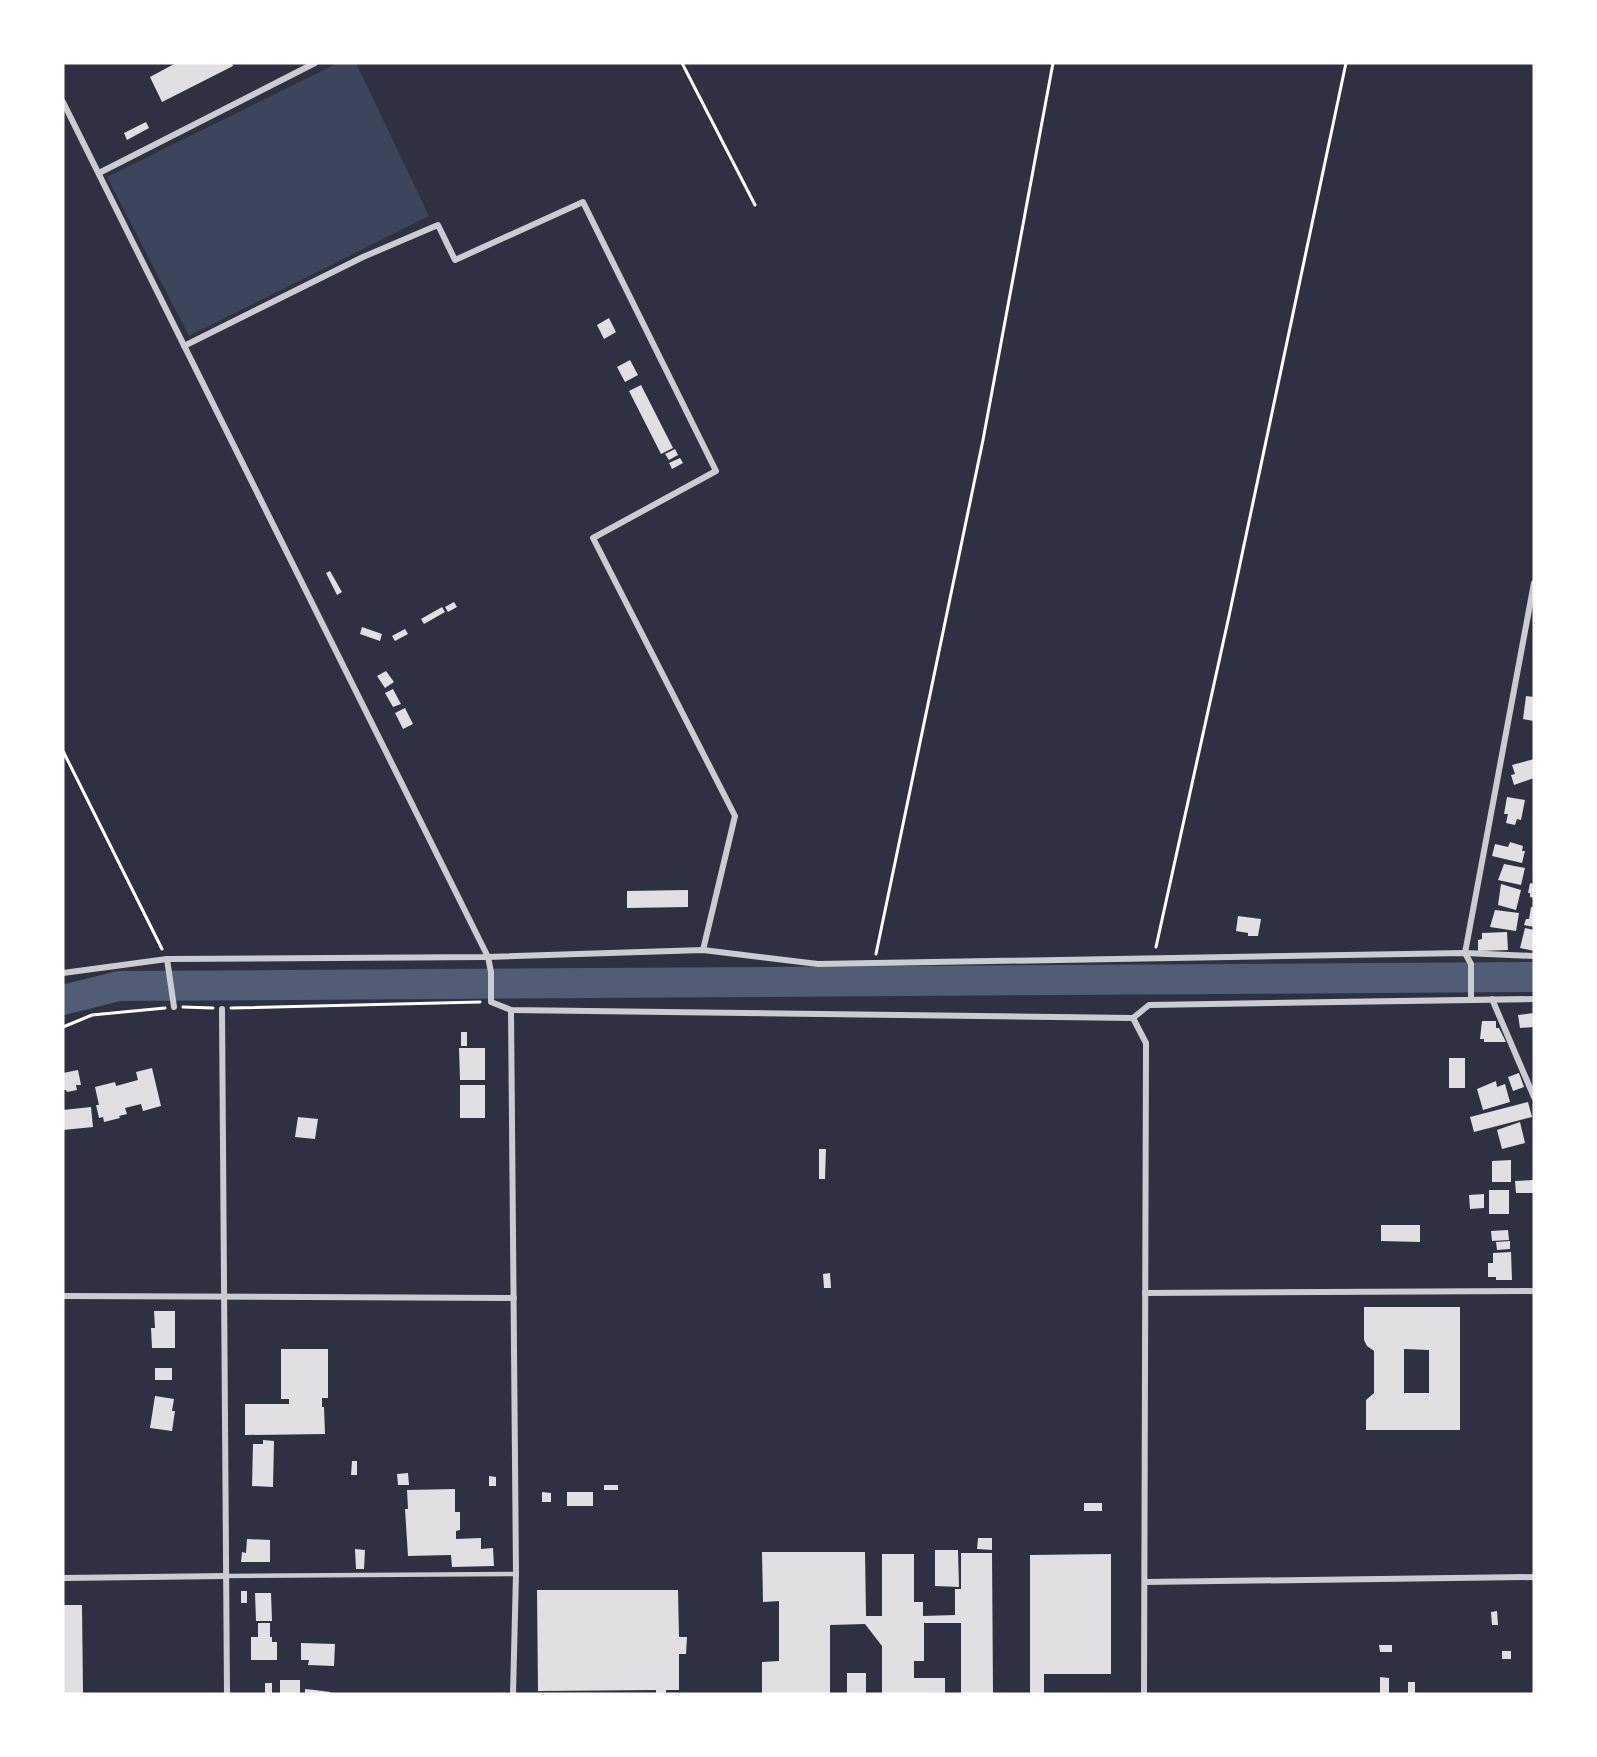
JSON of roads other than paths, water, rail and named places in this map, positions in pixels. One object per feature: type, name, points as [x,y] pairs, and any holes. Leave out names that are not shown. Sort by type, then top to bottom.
[{"type":"street","points":[[99,172],[315,63]]},
{"type":"street","points":[[63,102],[488,957],[490,1002],[512,1010],[1133,1018],[1149,1005],[1471,995],[1492,999],[1534,999]]},
{"type":"street","points":[[184,346],[363,258],[438,225],[455,261],[583,202],[716,471],[593,538],[735,816],[703,950]]},
{"type":"street","points":[[1471,995],[1471,964],[1465,953],[1534,583]]},
{"type":"street","points":[[63,973],[167,959],[488,957],[703,950],[818,964],[1465,953],[1534,956]]},
{"type":"street","points":[[167,959],[174,1007]]},
{"type":"street","points":[[1492,999],[1534,1097]]},
{"type":"street","points":[[222,1009],[226,1694]]},
{"type":"street","points":[[512,1010],[516,1574],[513,1694]]},
{"type":"street","points":[[1133,1018],[1146,1043],[1144,1694]]},
{"type":"street","points":[[1145,1293],[1534,1291]]},
{"type":"street","points":[[63,1296],[514,1298]]},
{"type":"street","points":[[63,1578],[226,1576]]},
{"type":"street","points":[[1145,1582],[1534,1577]]},
{"type":"lane","points":[[226,1576],[516,1574]]},
{"type":"waterway","points":[[63,1000],[119,986],[1534,977]]}]
